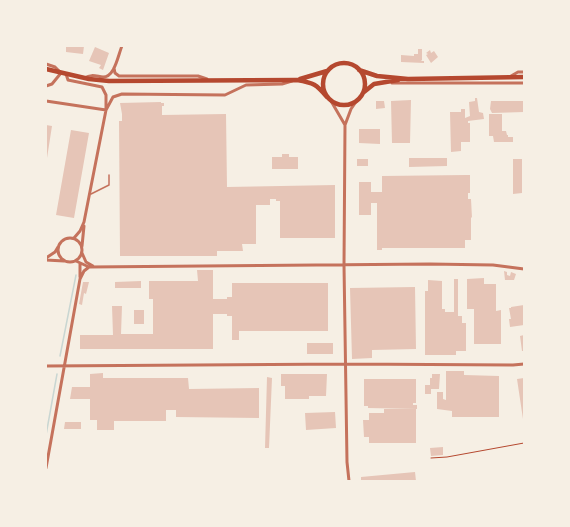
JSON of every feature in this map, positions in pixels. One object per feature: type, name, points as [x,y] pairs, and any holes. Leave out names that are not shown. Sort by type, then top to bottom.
[{"type":"main road","points":[[297,80],[327,71],[333,66],[341,63],[349,64],[359,70],[377,76],[408,79]]},
{"type":"main road","points":[[46,69],[63,74],[109,81],[297,80],[312,82],[319,87],[331,101],[337,104],[345,105],[352,104],[358,100],[367,89],[374,84],[382,82],[408,79],[524,77]]},
{"type":"main road","points":[[359,70],[365,81],[363,93]]},
{"type":"main road","points":[[327,71],[323,82],[323,90],[327,97]]},
{"type":"street","points":[[84,78],[90,75],[104,77],[109,75],[114,68],[122,46]]},
{"type":"street","points":[[46,64],[55,67],[68,80],[102,87],[106,95],[106,110],[84,222],[82,246],[82,252],[86,262],[95,267]]},
{"type":"street","points":[[114,68],[119,76],[198,76],[211,80]]},
{"type":"street","points":[[510,77],[518,72],[524,72]]},
{"type":"street","points":[[46,86],[52,84],[63,74]]},
{"type":"street","points":[[106,110],[113,97],[122,94],[225,95],[246,85],[282,84],[297,80]]},
{"type":"street","points":[[382,82],[524,83]]},
{"type":"street","points":[[349,481],[347,462],[344,265],[344,125],[351,109],[358,100]]},
{"type":"street","points":[[46,101],[106,110]]},
{"type":"street","points":[[331,101],[344,125]]},
{"type":"street","points":[[46,259],[54,252],[62,241],[74,238],[80,231],[84,222]]},
{"type":"street","points":[[74,238],[82,246]]},
{"type":"street","points":[[58,247],[59,255],[64,261]]},
{"type":"street","points":[[46,259],[72,262],[79,259],[82,252]]},
{"type":"street","points":[[76,261],[80,264],[95,267],[493,265],[524,269]]},
{"type":"street","points":[[46,468],[80,279],[80,264]]},
{"type":"street","points":[[80,279],[84,271],[89,266]]},
{"type":"street","points":[[46,366],[524,364]]},
{"type":"lane","points":[[89,195],[109,185],[109,175]]},
{"type":"path","points":[[431,458],[447,457],[524,443]]},
{"type":"building","points":[[66,46],[84,46],[83,54],[66,52]]},
{"type":"building","points":[[95,47],[109,53],[103,70],[99,68],[101,65],[89,61]]},
{"type":"building","points":[[418,49],[422,49],[421,61],[424,61],[424,63],[401,62],[401,55],[414,56],[414,54],[418,54]]},
{"type":"building","points":[[430,50],[431,53],[434,51],[438,57],[431,63],[426,55],[428,54],[426,53]]},
{"type":"building","points":[[475,98],[477,98],[479,112],[483,113],[484,119],[468,121],[468,123],[470,123],[470,142],[461,142],[461,151],[451,152],[450,112],[461,112],[461,109],[465,109],[465,118],[470,116],[469,102],[475,101]]},
{"type":"building","points":[[411,100],[410,143],[392,143],[391,101]]},
{"type":"building","points":[[376,101],[384,101],[385,108],[376,109]]},
{"type":"building","points":[[491,101],[524,101],[524,112],[492,113],[490,109]]},
{"type":"building","points":[[120,103],[164,103],[164,106],[162,106],[162,115],[226,114],[227,187],[335,185],[335,238],[280,238],[280,201],[270,199],[270,205],[256,205],[256,244],[242,244],[243,251],[217,251],[217,256],[120,256],[119,121],[122,121],[122,114]]},
{"type":"building","points":[[489,114],[502,114],[502,131],[506,131],[508,137],[513,137],[513,142],[494,142],[493,136],[489,136]]},
{"type":"building","points":[[46,125],[52,126],[47,158],[46,158]]},
{"type":"building","points":[[359,129],[380,129],[380,144],[359,143]]},
{"type":"building","points":[[71,130],[89,133],[74,218],[56,215]]},
{"type":"building","points":[[282,154],[289,154],[289,157],[298,157],[298,169],[272,169],[272,157],[282,157]]},
{"type":"building","points":[[409,158],[447,158],[447,166],[409,167]]},
{"type":"building","points":[[357,159],[368,159],[368,166],[357,166]]},
{"type":"building","points":[[513,159],[522,159],[522,193],[513,194]]},
{"type":"building","points":[[470,175],[470,193],[468,193],[468,199],[471,199],[471,240],[465,240],[465,248],[382,248],[382,250],[377,250],[377,203],[371,203],[371,215],[359,215],[359,182],[371,182],[371,192],[382,192],[382,176]]},
{"type":"building","points":[[197,270],[213,270],[213,299],[227,299],[227,297],[232,297],[232,283],[328,283],[328,331],[239,331],[239,340],[232,340],[232,316],[227,316],[227,314],[213,314],[213,349],[80,349],[80,335],[113,335],[112,306],[122,306],[121,334],[153,334],[153,299],[149,299],[149,281],[198,281]]},
{"type":"building","points":[[504,271],[510,276],[511,272],[516,274],[514,280],[505,280]]},
{"type":"building","points":[[484,278],[484,284],[496,284],[496,311],[501,310],[501,344],[474,344],[474,309],[467,309],[467,279]]},
{"type":"building","points":[[454,279],[458,279],[458,316],[462,316],[462,323],[466,323],[466,351],[456,351],[456,355],[425,355],[425,291],[428,291],[428,280],[442,281],[442,309],[445,309],[445,312],[454,312]]},
{"type":"building","points":[[141,281],[141,288],[115,288],[115,282]]},
{"type":"building","points":[[83,282],[89,282],[86,294],[84,293],[82,305],[79,304]]},
{"type":"building","points":[[415,287],[416,349],[372,350],[372,358],[352,359],[350,288]]},
{"type":"building","points":[[524,305],[524,325],[510,327],[509,319],[511,319],[509,308]]},
{"type":"building","points":[[134,310],[144,310],[144,324],[134,324]]},
{"type":"building","points":[[524,335],[524,351],[522,351],[520,336]]},
{"type":"building","points":[[307,343],[333,343],[333,354],[307,354]]},
{"type":"building","points":[[446,371],[464,371],[464,375],[499,376],[499,417],[452,417],[452,411],[437,409],[437,392],[443,392],[443,399],[446,400]]},
{"type":"building","points":[[103,373],[103,378],[188,378],[189,389],[259,388],[259,418],[176,417],[176,410],[166,410],[166,421],[114,421],[114,430],[97,430],[97,420],[90,420],[90,399],[70,399],[72,387],[90,387],[90,374]]},
{"type":"building","points":[[281,374],[327,374],[326,396],[309,396],[309,399],[285,399],[285,386],[281,386]]},
{"type":"building","points":[[432,374],[440,374],[439,389],[431,389],[431,394],[425,394],[425,385],[430,385],[430,378],[432,378]]},
{"type":"building","points":[[267,377],[272,378],[269,448],[265,448]]},
{"type":"building","points":[[524,378],[524,419],[523,419],[517,379]]},
{"type":"building","points":[[364,379],[416,379],[416,403],[413,403],[413,405],[417,405],[417,409],[368,408],[368,406],[364,406]]},
{"type":"building","points":[[384,409],[416,409],[416,443],[369,443],[369,437],[364,437],[363,420],[369,420],[369,413],[384,413]]},
{"type":"building","points":[[335,412],[336,428],[306,430],[305,413]]},
{"type":"building","points":[[65,422],[81,422],[81,429],[64,429]]},
{"type":"building","points":[[443,447],[443,455],[431,456],[430,448]]},
{"type":"building","points":[[415,472],[416,481],[361,481],[361,477]]},
{"type":"waterway","points":[[60,356],[76,275]]},
{"type":"waterway","points":[[46,435],[57,374]]}]
